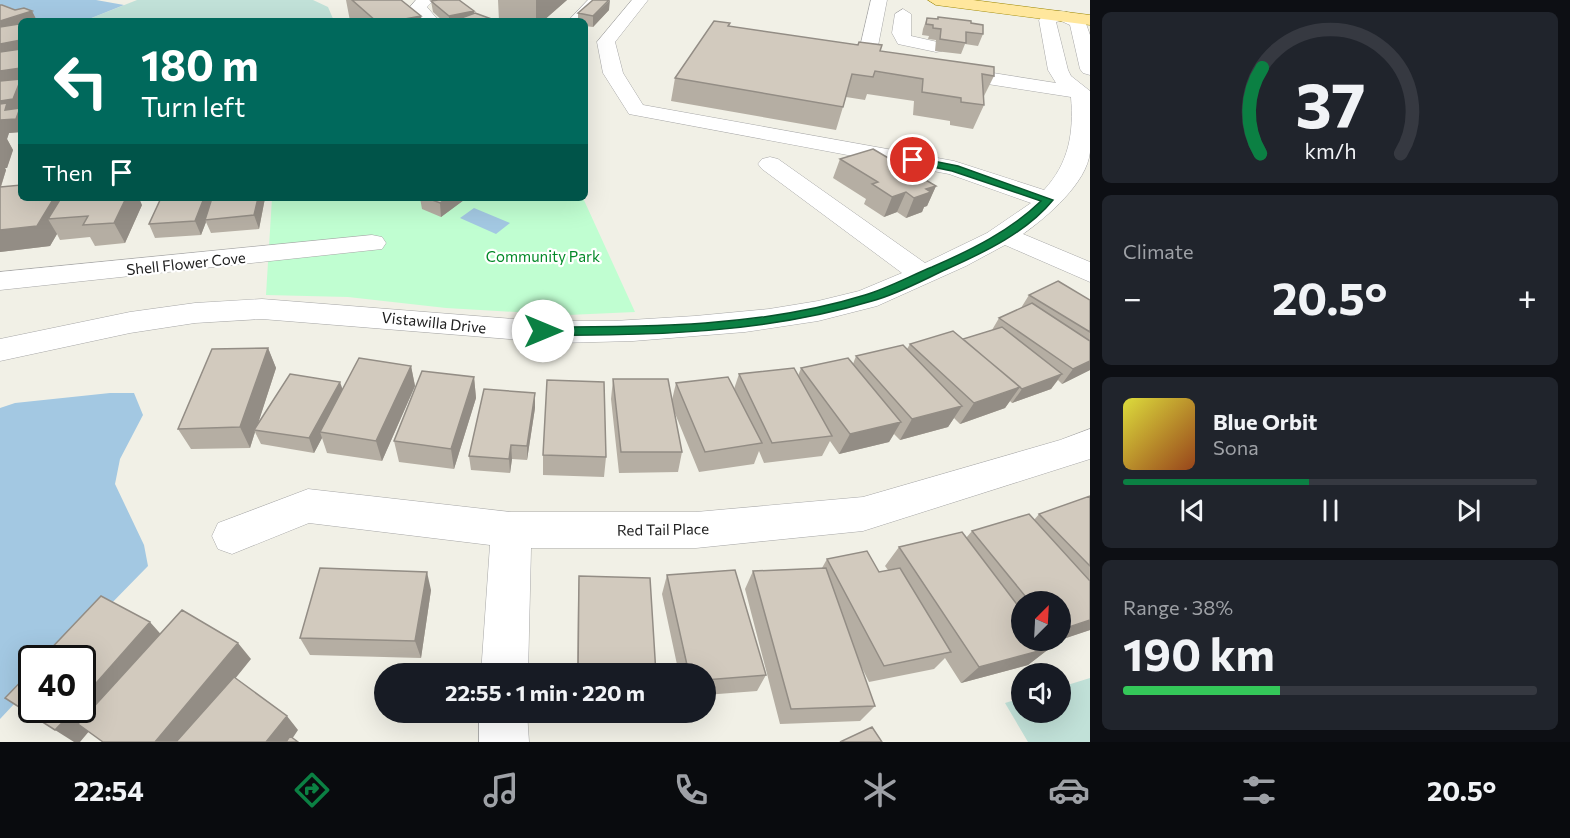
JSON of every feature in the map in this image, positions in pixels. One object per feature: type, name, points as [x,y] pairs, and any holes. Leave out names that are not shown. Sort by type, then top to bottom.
[{"type":"main road","points":[[936,0],[1059,9],[1090,7]]},
{"type":"main road","points":[[1035,0],[1090,20]]},
{"type":"street","points":[[426,0],[418,7],[428,18]]},
{"type":"street","points":[[579,18],[597,0]]},
{"type":"street","points":[[640,0],[606,42],[613,73],[636,110],[954,168],[1048,200]]},
{"type":"street","points":[[879,0],[866,60],[910,66]]},
{"type":"street","points":[[1059,9],[1047,20],[1058,70],[1064,80],[1087,82]]},
{"type":"street","name":"Vistawilla Drive","points":[[0,350],[69,333],[177,316],[263,309],[367,315],[523,331],[621,332],[735,324],[803,315],[870,298],[963,257],[1004,235],[1028,219],[1048,200],[1066,177],[1077,158],[1087,82],[1078,22],[1059,9]]},
{"type":"street","points":[[903,14],[901,33],[904,40],[936,47]]},
{"type":"street","points":[[933,70],[1087,82]]},
{"type":"street","points":[[770,164],[923,275]]},
{"type":"street","points":[[1004,235],[1090,273]]},
{"type":"street","name":"Shell Flower Cove","points":[[0,281],[372,243]]},
{"type":"street","name":"Red Tail Place","points":[[232,536],[308,506],[511,530],[696,530],[863,514],[1068,452],[1090,443]]},
{"type":"street","points":[[505,663],[511,530]]},
{"type":"street","points":[[503,723],[504,742]]},
{"type":"shaded area","points":[[0,0],[96,0],[124,5],[92,18],[35,18],[0,11]]},
{"type":"shaded area","points":[[137,0],[313,0],[328,7],[333,18],[92,18]]},
{"type":"shaded area","points":[[474,208],[510,223],[496,234],[460,218]]},
{"type":"shaded area","points":[[110,393],[134,393],[143,415],[120,459],[115,484],[144,545],[148,566],[71,645],[18,645],[18,700],[0,719],[0,408],[15,403]]},
{"type":"shaded area","points":[[1090,678],[1090,742],[1028,742],[1017,723],[1071,723],[1071,684]]},
{"type":"shaded area","points":[[1011,701],[1011,713],[1005,703]]},
{"type":"green space","name":"Community Park","points":[[272,201],[584,201],[635,312],[568,315],[446,308],[348,297],[266,295]]},
{"type":"building","points":[[352,0],[401,0],[421,16],[410,18],[373,18]]},
{"type":"building","points":[[459,0],[474,11],[449,16],[431,1]]},
{"type":"building","points":[[593,0],[609,0],[593,16],[578,13]]},
{"type":"building","points":[[0,5],[15,10],[24,8],[32,11],[0,21]]},
{"type":"building","points":[[475,13],[489,18],[461,18]]},
{"type":"building","points":[[938,17],[971,21],[971,23],[983,25],[983,34],[966,32],[966,43],[940,39],[941,29],[926,24],[927,18],[938,19]]},
{"type":"building","points":[[714,21],[730,23],[728,26],[858,45],[859,42],[882,45],[880,51],[994,67],[994,76],[982,74],[984,105],[961,102],[961,98],[922,92],[923,79],[875,71],[873,77],[852,74],[843,107],[675,78]]},
{"type":"building","points":[[18,24],[18,41],[0,44],[0,27]]},
{"type":"building","points":[[18,49],[18,68],[0,71],[0,52]]},
{"type":"building","points":[[18,79],[13,99],[0,101],[0,81]]},
{"type":"building","points":[[7,103],[5,110],[18,108],[16,119],[1,120],[0,124],[0,104]]},
{"type":"building","points":[[873,149],[936,186],[926,189],[931,192],[914,198],[906,192],[892,197],[872,184],[878,182],[840,159]]},
{"type":"building","points":[[18,185],[18,201],[52,201],[37,226],[0,230],[0,187]]},
{"type":"building","points":[[59,201],[125,201],[114,223],[83,225],[88,216],[48,219]]},
{"type":"building","points":[[160,201],[203,201],[195,221],[149,224]]},
{"type":"building","points":[[211,201],[257,201],[254,215],[205,220]]},
{"type":"building","points":[[1058,281],[1090,300],[1090,332],[1029,295]]},
{"type":"building","points":[[1032,303],[1090,341],[1090,361],[1073,369],[999,318]]},
{"type":"building","points":[[1002,327],[1062,374],[1022,389],[963,339]]},
{"type":"building","points":[[953,331],[1020,387],[974,403],[910,344]]},
{"type":"building","points":[[903,345],[962,406],[912,419],[856,356]]},
{"type":"building","points":[[268,348],[240,427],[178,429],[212,349]]},
{"type":"building","points":[[359,358],[411,366],[376,441],[320,432]]},
{"type":"building","points":[[848,358],[901,422],[850,434],[801,368]]},
{"type":"building","points":[[794,368],[832,436],[772,443],[739,374]]},
{"type":"building","points":[[422,371],[474,377],[451,449],[394,441]]},
{"type":"building","points":[[290,374],[340,382],[309,438],[254,430]]},
{"type":"building","points":[[728,377],[762,443],[705,452],[676,383]]},
{"type":"building","points":[[613,379],[668,379],[682,452],[621,452]]},
{"type":"building","points":[[547,380],[604,382],[606,457],[543,455]]},
{"type":"building","points":[[484,389],[535,393],[527,446],[511,445],[509,459],[469,456]]},
{"type":"building","points":[[1090,496],[1090,566],[1039,514]]},
{"type":"building","points":[[1029,514],[1090,581],[1090,620],[1071,626],[1071,591],[1021,591],[972,531]]},
{"type":"building","points":[[962,532],[1011,597],[1011,651],[1039,651],[979,667],[899,547]]},
{"type":"building","points":[[867,551],[879,572],[900,568],[951,652],[884,666],[827,559]]},
{"type":"building","points":[[320,568],[427,572],[415,641],[300,638]]},
{"type":"building","points":[[826,568],[875,706],[791,709],[753,571]]},
{"type":"building","points":[[735,570],[766,675],[716,679],[716,663],[687,663],[667,575]]},
{"type":"building","points":[[579,576],[650,578],[655,663],[578,663]]},
{"type":"building","points":[[101,596],[150,622],[96,683],[96,645],[54,645]]},
{"type":"building","points":[[182,610],[238,643],[155,742],[103,742],[78,724],[96,723],[96,704]]},
{"type":"building","points":[[234,677],[287,716],[266,742],[176,742]]},
{"type":"building","points":[[18,685],[18,706],[5,698]]},
{"type":"building","points":[[44,723],[62,723],[55,730]]},
{"type":"building","points":[[872,727],[882,742],[840,742]]},
{"type":"building","points":[[290,736],[298,742],[286,742]]},
{"type":"route","points":[[543,331],[621,332],[735,324],[803,315],[870,298],[963,257],[1004,235],[1028,219],[1048,200],[954,168],[913,160]]}]
